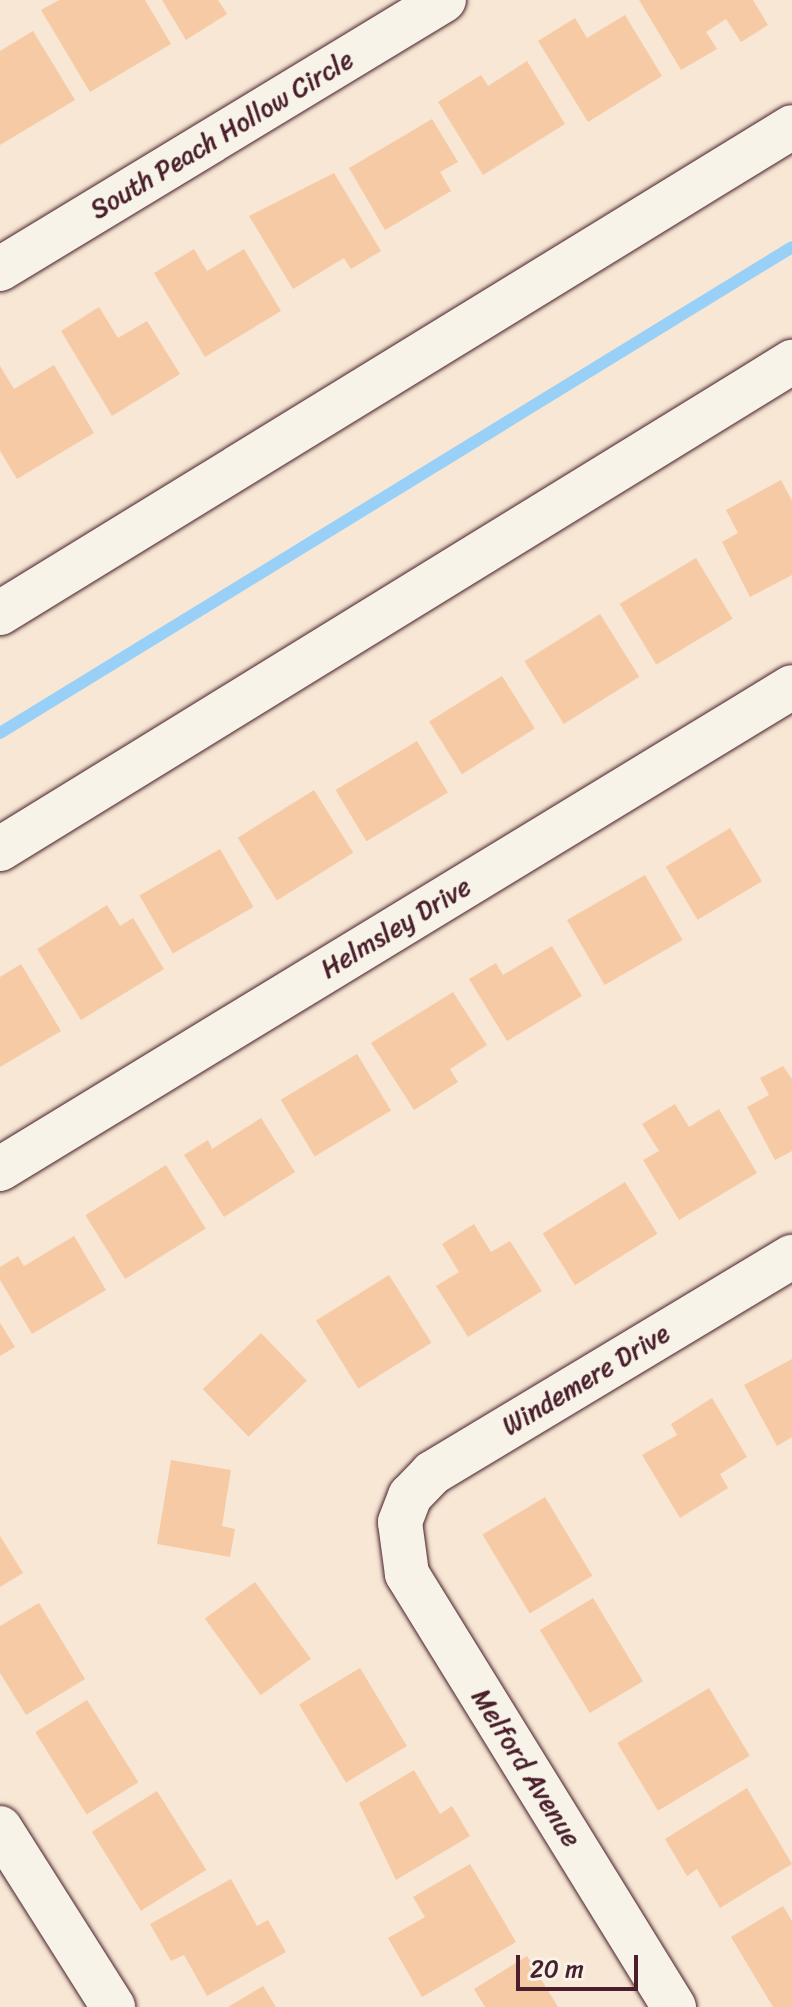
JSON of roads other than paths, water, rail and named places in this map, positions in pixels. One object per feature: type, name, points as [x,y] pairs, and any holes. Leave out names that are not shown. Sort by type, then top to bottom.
[{"type":"street","name":"South Peach Hollow Circle","points":[[0,269],[444,0]]},
{"type":"street","points":[[0,613],[792,127]]},
{"type":"street","points":[[0,849],[792,362]]},
{"type":"street","name":"Helmsley Drive","points":[[0,1169],[792,687]]},
{"type":"street","name":"Windemere Drive","points":[[400,1522],[410,1496],[432,1473],[792,1257]]},
{"type":"street","name":"Melford Avenue","points":[[400,1522],[407,1574],[674,2007]]},
{"type":"street","points":[[0,1828],[113,2007]]},
{"type":"waterway","points":[[0,733],[792,247]]}]
